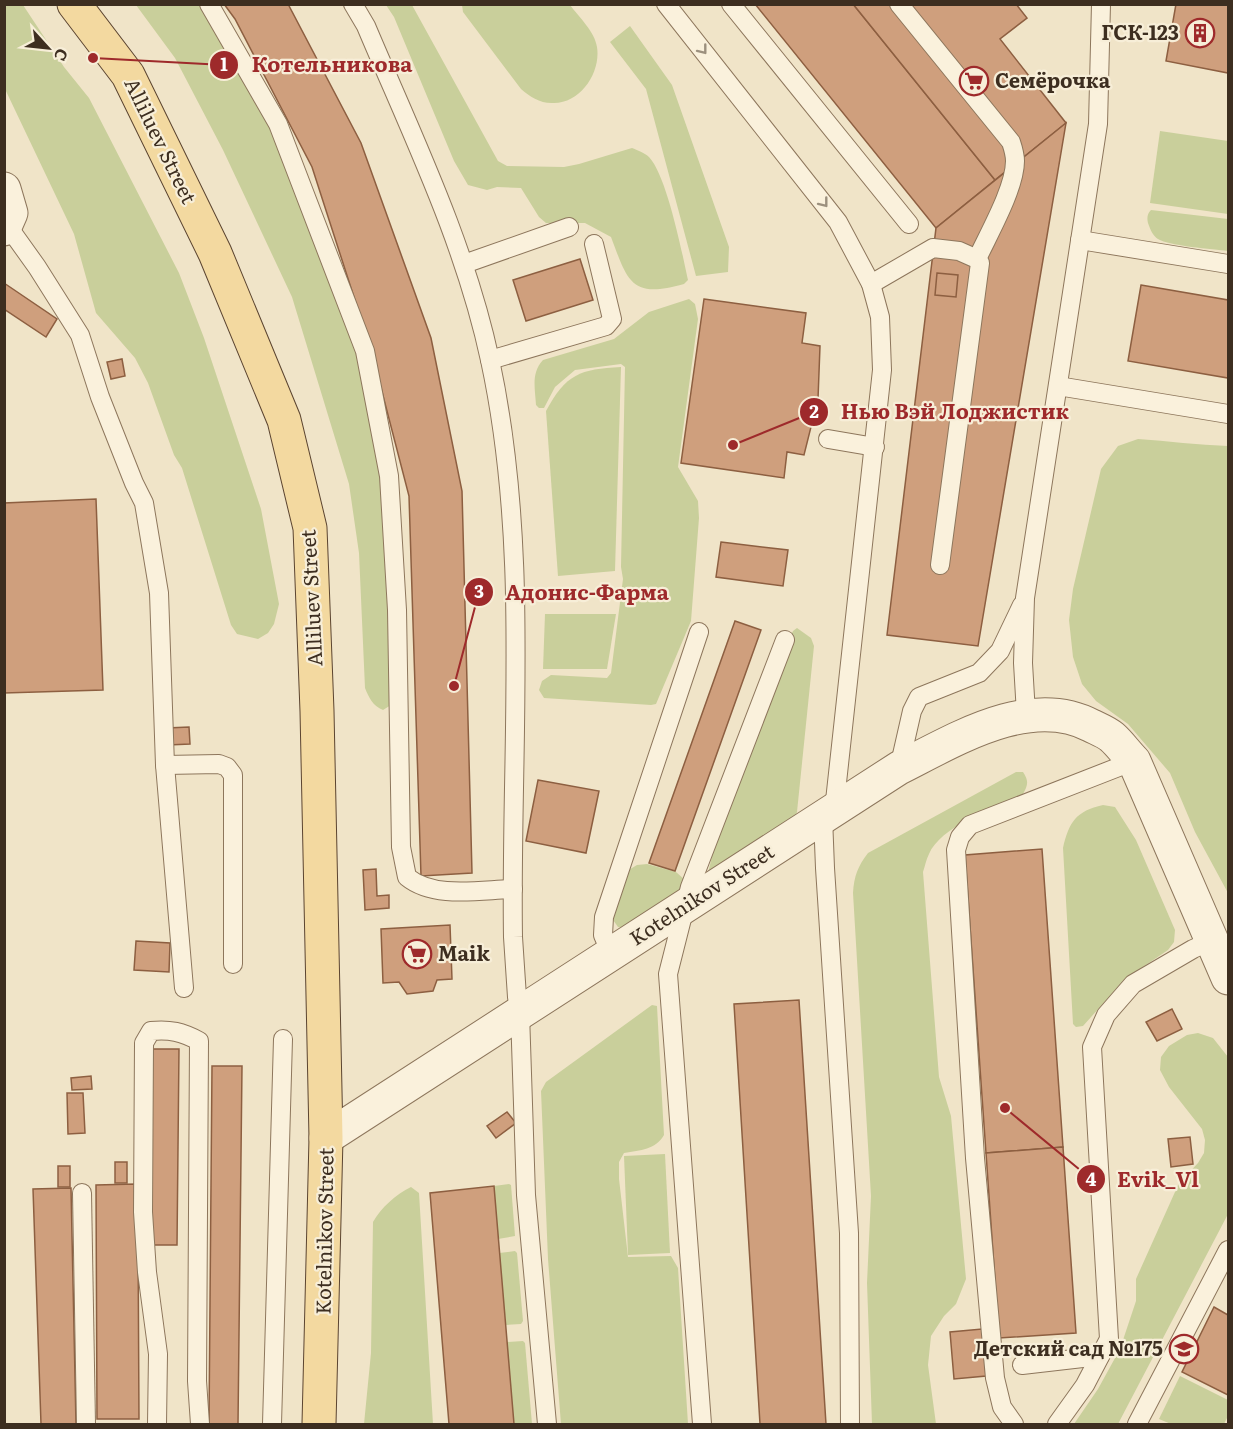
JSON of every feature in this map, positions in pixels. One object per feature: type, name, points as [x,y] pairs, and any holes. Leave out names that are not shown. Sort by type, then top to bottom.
[{"type":"main road","name":"Alliluev Street","points":[[74,4],[128,75],[215,253],[284,420],[310,528],[317,711],[327,1138]]},
{"type":"main road","name":"Kotelnikov Street","points":[[319,1425],[327,1138]]},
{"type":"street","points":[[4,189],[11,213],[6,227]]},
{"type":"street","name":"Kotelnikov Street","points":[[327,1138],[899,768],[966,734],[1026,714],[1050,714],[1077,718],[1110,736],[1134,761],[1228,978]]},
{"type":"lane","points":[[209,4],[278,124],[365,351],[389,476],[398,610],[401,847],[407,877],[417,885],[430,889],[457,891],[513,889]]},
{"type":"lane","points":[[352,4],[366,26],[446,214],[464,264],[490,360],[510,483],[516,575],[513,938],[520,1012],[526,1194],[547,1425]]},
{"type":"lane","points":[[666,4],[838,222],[871,284],[880,317],[882,370],[875,447],[829,813],[825,868],[849,1233],[850,1425]]},
{"type":"lane","points":[[731,4],[909,224]]},
{"type":"lane","points":[[899,4],[1011,142],[1016,159],[1014,173],[977,259]]},
{"type":"lane","points":[[1026,714],[1023,663],[1025,598],[1098,124],[1101,4]]},
{"type":"lane","points":[[6,227],[37,267],[80,335],[100,397],[134,483],[144,502],[159,593],[165,765],[184,988]]},
{"type":"lane","points":[[464,264],[569,227]]},
{"type":"lane","points":[[1080,240],[1228,264]]},
{"type":"lane","points":[[490,360],[606,326],[612,319],[594,244]]},
{"type":"lane","points":[[871,284],[933,248],[959,251],[977,259],[981,268],[940,565]]},
{"type":"lane","points":[[1058,386],[1228,414]]},
{"type":"lane","points":[[828,439],[875,447]]},
{"type":"lane","points":[[899,768],[912,711],[919,697],[979,673],[1000,651],[1025,598]]},
{"type":"lane","points":[[611,954],[603,935],[604,917],[699,632]]},
{"type":"lane","points":[[702,1425],[668,974],[690,887],[785,640]]},
{"type":"lane","points":[[1014,1425],[1002,1407],[995,1378],[975,1158],[956,850],[960,837],[970,825],[1134,761]]},
{"type":"lane","points":[[165,765],[219,764],[227,767],[233,775],[233,964]]},
{"type":"lane","points":[[1057,1425],[1085,1385],[1109,1339],[1092,1047],[1106,1015],[1133,984],[1192,949],[1213,940]]},
{"type":"lane","points":[[157,1425],[158,1354],[142,1212],[144,1043],[151,1031],[169,1029],[184,1033],[199,1041],[197,1381],[200,1425]]},
{"type":"lane","points":[[272,1425],[283,1039]]},
{"type":"lane","points":[[82,1192],[86,1425]]},
{"type":"lane","points":[[1137,1425],[1228,1250]]},
{"type":"lane","points":[[1022,1365],[1100,1356]]},
{"type":"green space","points":[[5,4],[23,5],[64,67],[89,98],[179,273],[204,338],[261,509],[279,604],[274,624],[268,633],[258,639],[237,634],[231,625],[182,468],[174,455],[148,383],[135,358],[96,313],[74,234],[5,89]]},
{"type":"green space","points":[[136,5],[204,5],[274,125],[357,345],[385,474],[391,705],[383,710],[372,701],[365,688],[359,553],[349,484],[292,297],[223,150],[175,58]]},
{"type":"green space","points":[[386,5],[412,5],[498,161],[507,166],[564,167],[632,148],[649,157],[656,167],[668,197],[688,280],[684,284],[666,288],[642,288],[628,276],[611,237],[585,223],[546,223],[539,217],[521,188],[497,187],[487,190],[468,185],[454,161],[394,17]]},
{"type":"green space","points":[[462,5],[570,5],[596,41],[596,66],[592,76],[581,92],[564,102],[549,103],[532,97],[521,89],[463,12]]},
{"type":"green space","points":[[630,26],[672,85],[729,247],[728,272],[696,276],[646,89],[610,42]]},
{"type":"green space","points":[[1160,131],[1228,141],[1228,214],[1150,203]]},
{"type":"green space","points":[[1151,210],[1228,219],[1228,251],[1181,245],[1158,239],[1148,223]]},
{"type":"green space","points":[[689,299],[695,304],[698,319],[678,467],[698,501],[699,518],[691,621],[656,704],[544,698],[539,690],[542,681],[551,675],[607,678],[611,673],[623,579],[621,567],[625,367],[621,364],[575,370],[555,387],[544,408],[536,405],[537,370],[543,360],[614,339],[649,312]]},
{"type":"green space","points":[[621,367],[615,571],[558,576],[546,411],[560,389],[576,376],[595,370]]},
{"type":"green space","points":[[1138,439],[1228,446],[1228,893],[1195,832],[1170,773],[1128,724],[1096,701],[1082,684],[1073,657],[1069,620],[1073,589],[1101,469],[1118,446]]},
{"type":"green space","points":[[545,614],[616,614],[607,669],[543,669]]},
{"type":"green space","points":[[797,628],[811,638],[814,646],[797,812],[794,820],[708,873],[715,844],[788,641]]},
{"type":"green space","points":[[1016,772],[1023,772],[1027,781],[1023,794],[970,818],[945,835],[935,844],[929,854],[923,872],[939,1077],[951,1116],[966,1279],[956,1304],[944,1316],[931,1336],[928,1365],[936,1424],[872,1424],[867,1283],[871,1196],[854,881],[868,853]]},
{"type":"green space","points":[[1103,805],[1115,807],[1136,840],[1175,930],[1174,942],[1168,950],[1125,979],[1083,1026],[1076,1027],[1073,1024],[1063,848],[1068,831],[1075,819],[1086,811]]},
{"type":"green space","points":[[647,864],[676,872],[685,880],[684,890],[631,929],[618,927],[611,917],[627,871],[637,865]]},
{"type":"green space","points":[[652,1005],[657,1006],[664,1135],[652,1146],[624,1153],[619,1162],[619,1179],[628,1257],[671,1256],[678,1268],[688,1424],[561,1424],[548,1259],[541,1091],[546,1082]]},
{"type":"green space","points":[[1198,1033],[1213,1038],[1228,1057],[1228,1214],[1118,1424],[1074,1424],[1098,1389],[1120,1349],[1136,1301],[1136,1279],[1179,1183],[1204,1153],[1205,1140],[1202,1129],[1169,1087],[1160,1070],[1161,1057],[1169,1046],[1187,1035]]},
{"type":"green space","points":[[665,1154],[670,1253],[628,1255],[624,1156]]},
{"type":"green space","points":[[511,1185],[515,1236],[498,1239],[494,1186]]},
{"type":"green space","points":[[411,1187],[419,1193],[433,1424],[364,1424],[371,1353],[373,1222],[389,1202]]},
{"type":"green space","points":[[515,1251],[523,1321],[521,1324],[506,1325],[499,1253]]},
{"type":"green space","points":[[523,1341],[532,1424],[514,1424],[507,1342]]},
{"type":"green space","points":[[1180,1376],[1228,1400],[1228,1416],[1224,1424],[1171,1424],[1159,1419]]},
{"type":"building","points":[[224,4],[288,4],[361,143],[431,338],[462,491],[472,873],[421,876],[409,496],[372,353],[312,167],[235,19]]},
{"type":"building","points":[[755,4],[853,4],[995,180],[936,228]]},
{"type":"building","name":"Семёрочка","points":[[853,4],[1016,4],[1027,18],[1000,39],[1066,123],[995,180]]},
{"type":"building","name":"ГСК-123","points":[[1176,4],[1228,4],[1228,73],[1166,61]]},
{"type":"building","points":[[1066,123],[978,646],[887,635],[936,228]]},
{"type":"building","points":[[580,259],[593,300],[526,321],[513,280]]},
{"type":"building","points":[[937,273],[958,275],[956,297],[935,295]]},
{"type":"building","points":[[4,283],[57,319],[46,337],[4,309]]},
{"type":"building","points":[[1141,285],[1228,300],[1228,378],[1128,361]]},
{"type":"building","points":[[704,299],[806,313],[802,343],[820,346],[818,399],[804,455],[787,452],[784,478],[681,463]]},
{"type":"building","points":[[122,359],[125,376],[111,379],[107,362]]},
{"type":"building","points":[[96,499],[103,690],[4,693],[4,503]]},
{"type":"building","points":[[721,542],[788,550],[783,586],[716,577]]},
{"type":"building","points":[[735,621],[761,630],[675,871],[649,863]]},
{"type":"building","points":[[189,727],[190,744],[168,745],[167,728]]},
{"type":"building","points":[[538,780],[599,791],[586,853],[526,841]]},
{"type":"building","points":[[1042,849],[1063,1147],[986,1153],[965,855]]},
{"type":"building","points":[[376,869],[377,896],[389,895],[389,908],[365,910],[363,870]]},
{"type":"building","name":"Maik","points":[[450,925],[452,979],[437,980],[433,991],[407,994],[399,982],[383,983],[381,929]]},
{"type":"building","points":[[136,941],[170,943],[169,972],[134,970]]},
{"type":"building","points":[[799,1000],[826,1424],[760,1424],[734,1004]]},
{"type":"building","points":[[1172,1009],[1182,1029],[1157,1041],[1146,1022]]},
{"type":"building","points":[[151,1049],[179,1049],[177,1245],[148,1245]]},
{"type":"building","points":[[212,1066],[242,1066],[238,1424],[209,1424]]},
{"type":"building","points":[[91,1076],[92,1089],[72,1090],[71,1078]]},
{"type":"building","points":[[67,1093],[83,1093],[85,1133],[68,1134]]},
{"type":"building","points":[[507,1112],[516,1123],[496,1138],[487,1126]]},
{"type":"building","points":[[1190,1137],[1193,1164],[1171,1167],[1168,1139]]},
{"type":"building","points":[[1063,1147],[1076,1333],[999,1338],[986,1153]]},
{"type":"building","points":[[115,1162],[127,1162],[127,1183],[115,1183]]},
{"type":"building","points":[[58,1166],[70,1166],[70,1187],[58,1187]]},
{"type":"building","points":[[136,1184],[139,1419],[97,1419],[96,1185]]},
{"type":"building","points":[[494,1186],[514,1424],[449,1424],[430,1193]]},
{"type":"building","points":[[71,1188],[76,1424],[41,1424],[33,1189]]},
{"type":"building","points":[[1214,1307],[1228,1315],[1228,1395],[1182,1372]]},
{"type":"building","points":[[982,1329],[986,1376],[954,1379],[950,1332]]},
{"type":"place","name":"ГСК-123","points":[[1200,33]]},
{"type":"place","name":"Котельникова","points":[[93,58]]},
{"type":"place","name":"Семёрочка","points":[[974,81]]},
{"type":"place","name":"Нью Вэй Лоджистик","points":[[733,445]]},
{"type":"place","name":"Адонис-Фарма","points":[[454,686]]},
{"type":"place","name":"Maik","points":[[417,954]]},
{"type":"place","name":"Evik_Vl","points":[[1005,1108]]},
{"type":"place","name":"Детский сад №175","points":[[1184,1349]]}]
